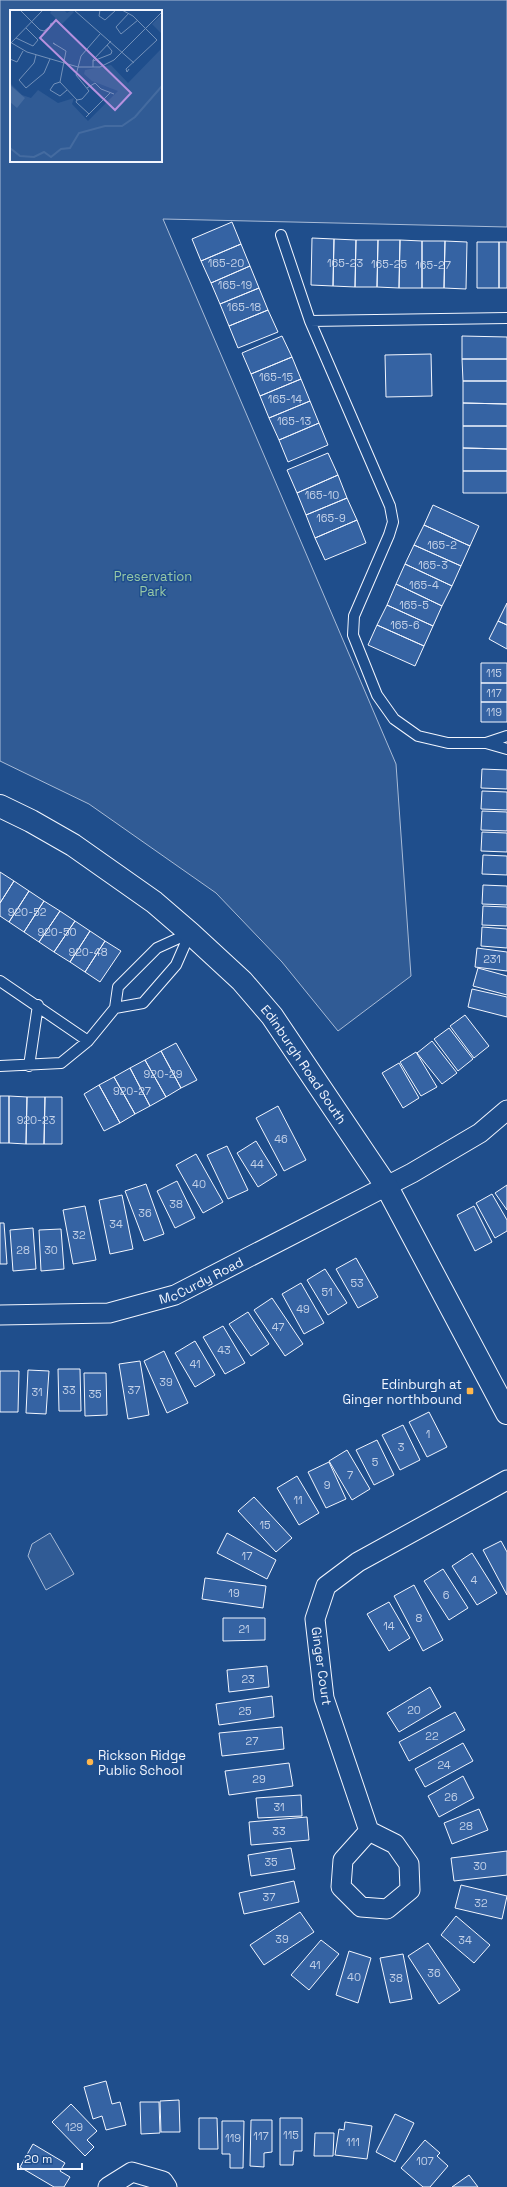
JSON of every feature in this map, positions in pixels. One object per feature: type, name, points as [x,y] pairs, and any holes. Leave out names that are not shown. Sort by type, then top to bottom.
[{"type":"main road","name":"Edinburgh Road South","points":[[0,806],[31,821],[72,845],[154,902],[242,981],[272,1016],[386,1187],[507,1413]]},
{"type":"street","name":"McCurdy Road","points":[[0,1315],[109,1313],[175,1295],[386,1187],[480,1133],[507,1110]]},
{"type":"street","name":"Ginger Court","points":[[368,1831],[324,1698],[315,1618],[326,1586],[358,1562],[507,1480]]},
{"type":"street","points":[[108,2187],[132,2172],[164,2181],[167,2187]]},
{"type":"lane","points":[[281,235],[310,322],[390,506],[393,522],[389,535],[354,616],[353,635],[377,695],[394,719],[418,736],[448,743],[486,743],[507,749]]},
{"type":"lane","points":[[310,322],[507,318]]},
{"type":"lane","points":[[486,743],[507,736]]},
{"type":"lane","points":[[115,1008],[143,1003],[176,965],[190,933]]},
{"type":"lane","points":[[0,1066],[28,1066],[61,1062],[88,1041],[115,1008],[118,988],[157,948],[190,933]]},
{"type":"lane","points":[[0,981],[88,1041]]},
{"type":"lane","points":[[28,1066],[38,1006]]},
{"type":"shaded area","name":"Preservation Park","points":[[0,0],[507,0],[507,227],[163,219],[396,764],[411,976],[338,1031],[282,962],[216,893],[89,804],[0,761]]},
{"type":"shaded area","points":[[50,1533],[74,1574],[46,1590],[28,1556],[32,1544]]},
{"type":"building","points":[[232,222],[241,244],[201,261],[192,239]]},
{"type":"building","points":[[312,238],[334,239],[333,286],[311,285]]},
{"type":"building","points":[[334,239],[356,240],[355,287],[333,286]]},
{"type":"building","points":[[356,240],[378,240],[377,287],[355,287]]},
{"type":"building","points":[[378,240],[400,240],[399,288],[377,287]]},
{"type":"building","points":[[400,240],[422,241],[422,288],[399,288]]},
{"type":"building","points":[[422,241],[445,241],[444,288],[422,288]]},
{"type":"building","points":[[445,241],[467,242],[466,289],[444,288]]},
{"type":"building","points":[[477,242],[499,242],[499,288],[477,288]]},
{"type":"building","points":[[499,242],[507,242],[507,288],[499,288]]},
{"type":"building","points":[[241,244],[250,266],[211,283],[201,261]]},
{"type":"building","points":[[250,266],[259,288],[220,304],[211,283]]},
{"type":"building","points":[[259,288],[268,310],[229,326],[220,304]]},
{"type":"building","points":[[268,310],[278,332],[238,348],[229,326]]},
{"type":"building","points":[[282,336],[292,357],[251,374],[242,353]]},
{"type":"building","points":[[462,336],[507,337],[507,359],[462,359]]},
{"type":"building","points":[[431,354],[432,396],[386,397],[385,355]]},
{"type":"building","points":[[292,357],[301,379],[260,396],[251,374]]},
{"type":"building","points":[[462,359],[507,359],[507,381],[463,381]]},
{"type":"building","points":[[301,379],[310,401],[269,418],[260,396]]},
{"type":"building","points":[[463,381],[507,381],[507,404],[463,403]]},
{"type":"building","points":[[310,401],[319,423],[279,440],[269,418]]},
{"type":"building","points":[[463,403],[507,404],[507,426],[463,426]]},
{"type":"building","points":[[319,423],[328,445],[288,462],[279,440]]},
{"type":"building","points":[[463,426],[507,426],[507,449],[463,448]]},
{"type":"building","points":[[463,448],[507,449],[507,471],[463,471]]},
{"type":"building","points":[[328,453],[338,475],[297,493],[287,470]]},
{"type":"building","points":[[463,471],[507,471],[507,493],[463,493]]},
{"type":"building","points":[[338,475],[347,498],[306,515],[297,493]]},
{"type":"building","points":[[347,498],[357,520],[315,538],[306,515]]},
{"type":"building","points":[[433,505],[479,526],[470,546],[424,525]]},
{"type":"building","points":[[357,520],[366,543],[325,560],[315,538]]},
{"type":"building","points":[[424,525],[470,546],[461,566],[414,545]]},
{"type":"building","points":[[414,545],[461,566],[452,586],[405,564]]},
{"type":"building","points":[[405,564],[452,586],[442,606],[396,584]]},
{"type":"building","points":[[396,584],[442,606],[433,626],[387,605]]},
{"type":"building","points":[[507,603],[507,625],[498,621]]},
{"type":"building","points":[[387,605],[433,626],[424,646],[377,625]]},
{"type":"building","points":[[498,621],[507,625],[507,649],[489,639]]},
{"type":"building","points":[[377,625],[424,646],[415,666],[368,645]]},
{"type":"building","points":[[481,663],[507,663],[507,683],[481,683]]},
{"type":"building","points":[[481,683],[507,683],[507,702],[481,702]]},
{"type":"building","points":[[481,702],[507,702],[507,722],[481,722]]},
{"type":"building","points":[[482,769],[507,770],[507,789],[481,788]]},
{"type":"building","points":[[482,791],[507,792],[507,810],[481,809]]},
{"type":"building","points":[[482,811],[507,812],[507,831],[481,830]]},
{"type":"building","points":[[482,832],[507,833],[507,852],[481,851]]},
{"type":"building","points":[[483,855],[507,856],[507,875],[482,874]]},
{"type":"building","points":[[0,872],[14,881],[0,903]]},
{"type":"building","points":[[14,881],[29,891],[9,922],[0,916],[0,903]]},
{"type":"building","points":[[483,885],[507,886],[507,905],[482,904]]},
{"type":"building","points":[[29,891],[44,901],[24,932],[9,922]]},
{"type":"building","points":[[44,901],[60,911],[39,942],[24,932]]},
{"type":"building","points":[[483,906],[507,907],[507,926],[482,925]]},
{"type":"building","points":[[60,911],[75,921],[54,952],[39,942]]},
{"type":"building","points":[[75,921],[90,931],[70,962],[54,952]]},
{"type":"building","points":[[482,927],[507,929],[507,948],[481,946]]},
{"type":"building","points":[[90,931],[105,941],[85,972],[70,962]]},
{"type":"building","points":[[105,941],[121,951],[100,982],[85,972]]},
{"type":"building","points":[[477,948],[507,952],[507,971],[475,967]]},
{"type":"building","points":[[478,968],[507,976],[507,995],[473,986]]},
{"type":"building","points":[[472,989],[507,997],[507,1017],[468,1007]]},
{"type":"building","points":[[465,1015],[489,1046],[474,1058],[450,1026]]},
{"type":"building","points":[[449,1028],[473,1059],[458,1071],[434,1039]]},
{"type":"building","points":[[432,1041],[457,1073],[442,1084],[417,1053]]},
{"type":"building","points":[[176,1043],[197,1080],[181,1088],[161,1051]]},
{"type":"building","points":[[161,1051],[181,1088],[166,1097],[145,1060]]},
{"type":"building","points":[[416,1052],[437,1087],[421,1096],[400,1062]]},
{"type":"building","points":[[145,1060],[166,1097],[150,1106],[130,1068]]},
{"type":"building","points":[[399,1063],[419,1098],[403,1108],[382,1073]]},
{"type":"building","points":[[130,1068],[150,1106],[135,1114],[114,1077]]},
{"type":"building","points":[[114,1077],[135,1114],[120,1123],[99,1085]]},
{"type":"building","points":[[99,1085],[120,1123],[104,1131],[84,1094]]},
{"type":"building","points":[[0,1096],[9,1096],[9,1143],[0,1143]]},
{"type":"building","points":[[9,1096],[27,1097],[26,1144],[9,1143]]},
{"type":"building","points":[[27,1097],[45,1097],[44,1144],[26,1144]]},
{"type":"building","points":[[45,1097],[62,1097],[62,1144],[44,1144]]},
{"type":"building","points":[[278,1106],[306,1160],[284,1171],[256,1118]]},
{"type":"building","points":[[256,1141],[277,1175],[258,1187],[237,1153]]},
{"type":"building","points":[[227,1146],[248,1190],[228,1199],[207,1155]]},
{"type":"building","points":[[196,1154],[223,1202],[203,1213],[176,1165]]},
{"type":"building","points":[[177,1181],[195,1218],[175,1228],[157,1191]]},
{"type":"building","points":[[146,1184],[164,1234],[144,1241],[125,1191]]},
{"type":"building","points":[[507,1185],[507,1210],[495,1193]]},
{"type":"building","points":[[492,1194],[507,1220],[507,1231],[495,1238],[476,1203]]},
{"type":"building","points":[[122,1195],[133,1249],[110,1254],[99,1200]]},
{"type":"building","points":[[85,1206],[96,1260],[73,1264],[63,1210]]},
{"type":"building","points":[[474,1206],[492,1242],[475,1251],[457,1215]]},
{"type":"building","points":[[0,1223],[4,1223],[7,1264],[0,1264]]},
{"type":"building","points":[[33,1228],[36,1269],[13,1271],[10,1230]]},
{"type":"building","points":[[61,1229],[64,1269],[41,1271],[39,1230]]},
{"type":"building","points":[[356,1258],[378,1297],[358,1308],[336,1269]]},
{"type":"building","points":[[325,1269],[347,1303],[328,1315],[307,1280]]},
{"type":"building","points":[[301,1283],[324,1323],[304,1334],[282,1294]]},
{"type":"building","points":[[272,1298],[303,1344],[285,1356],[254,1310]]},
{"type":"building","points":[[248,1312],[269,1344],[251,1356],[229,1324]]},
{"type":"building","points":[[223,1326],[245,1363],[225,1374],[203,1337]]},
{"type":"building","points":[[195,1341],[215,1375],[195,1387],[175,1353]]},
{"type":"building","points":[[164,1351],[188,1403],[167,1413],[144,1361]]},
{"type":"building","points":[[140,1361],[149,1415],[128,1419],[119,1364]]},
{"type":"building","points":[[58,1369],[80,1369],[81,1411],[59,1411]]},
{"type":"building","points":[[28,1370],[49,1371],[46,1414],[26,1413]]},
{"type":"building","points":[[0,1371],[19,1371],[18,1412],[0,1412]]},
{"type":"building","points":[[84,1373],[106,1373],[107,1415],[85,1416]]},
{"type":"building","points":[[429,1412],[447,1447],[427,1457],[409,1422]]},
{"type":"building","points":[[403,1425],[420,1460],[400,1470],[382,1435]]},
{"type":"building","points":[[377,1440],[394,1475],[374,1485],[356,1450]]},
{"type":"building","points":[[347,1450],[370,1489],[352,1500],[329,1461]]},
{"type":"building","points":[[329,1462],[346,1499],[326,1508],[308,1472]]},
{"type":"building","points":[[297,1476],[319,1513],[299,1525],[277,1488]]},
{"type":"building","points":[[254,1497],[292,1538],[276,1552],[238,1511]]},
{"type":"building","points":[[227,1533],[276,1560],[267,1579],[217,1553]]},
{"type":"building","points":[[501,1541],[507,1552],[507,1595],[483,1550]]},
{"type":"building","points":[[472,1553],[497,1593],[477,1605],[452,1566]]},
{"type":"building","points":[[443,1569],[468,1608],[449,1620],[424,1581]]},
{"type":"building","points":[[205,1578],[266,1586],[263,1608],[202,1599]]},
{"type":"building","points":[[414,1585],[443,1640],[423,1651],[394,1596]]},
{"type":"building","points":[[389,1602],[410,1638],[389,1651],[367,1614]]},
{"type":"building","points":[[223,1618],[265,1618],[265,1640],[223,1641]]},
{"type":"building","points":[[267,1666],[269,1687],[229,1692],[227,1670]]},
{"type":"building","points":[[430,1687],[441,1707],[399,1732],[387,1713]]},
{"type":"building","points":[[272,1696],[274,1717],[219,1725],[216,1704]]},
{"type":"building","points":[[455,1712],[465,1730],[409,1761],[399,1742]]},
{"type":"building","points":[[282,1727],[284,1749],[222,1756],[219,1733]]},
{"type":"building","points":[[463,1743],[473,1761],[425,1787],[415,1769]]},
{"type":"building","points":[[289,1763],[293,1786],[229,1795],[225,1771]]},
{"type":"building","points":[[463,1776],[474,1798],[439,1817],[428,1796]]},
{"type":"building","points":[[301,1795],[302,1816],[258,1818],[256,1798]]},
{"type":"building","points":[[479,1809],[488,1830],[452,1844],[444,1823]]},
{"type":"building","points":[[307,1817],[309,1840],[251,1845],[249,1822]]},
{"type":"building","points":[[291,1848],[295,1869],[251,1876],[248,1855]]},
{"type":"building","points":[[507,1851],[507,1875],[454,1881],[451,1858]]},
{"type":"building","points":[[294,1881],[299,1902],[244,1914],[239,1893]]},
{"type":"building","points":[[461,1885],[507,1896],[502,1919],[455,1908]]},
{"type":"building","points":[[300,1912],[314,1932],[264,1965],[250,1945]]},
{"type":"building","points":[[456,1916],[490,1945],[474,1963],[441,1935]]},
{"type":"building","points":[[321,1940],[339,1954],[309,1990],[291,1975]]},
{"type":"building","points":[[428,1943],[460,1990],[439,2004],[408,1956]]},
{"type":"building","points":[[349,1951],[371,1958],[358,2003],[336,1995]]},
{"type":"building","points":[[403,1954],[412,1999],[390,2003],[380,1958]]},
{"type":"building","points":[[106,2081],[112,2104],[120,2102],[126,2125],[106,2130],[102,2116],[93,2119],[84,2087]]},
{"type":"building","points":[[179,2100],[180,2132],[161,2132],[160,2101]]},
{"type":"building","points":[[140,2102],[159,2102],[160,2133],[141,2134]]},
{"type":"building","points":[[71,2104],[97,2131],[87,2140],[94,2147],[85,2156],[52,2122]]},
{"type":"building","points":[[395,2114],[414,2123],[395,2162],[376,2152]]},
{"type":"building","points":[[199,2118],[217,2118],[218,2149],[199,2149]]},
{"type":"building","points":[[280,2118],[302,2118],[302,2151],[294,2151],[293,2165],[280,2165]]},
{"type":"building","points":[[251,2120],[272,2120],[272,2152],[264,2153],[264,2167],[250,2166]]},
{"type":"building","points":[[222,2121],[244,2121],[243,2168],[230,2168],[230,2154],[222,2154]]},
{"type":"building","points":[[345,2122],[372,2126],[367,2159],[335,2155],[339,2129],[344,2130]]},
{"type":"building","points":[[315,2133],[334,2133],[333,2156],[314,2156]]},
{"type":"building","points":[[425,2140],[440,2153],[437,2156],[448,2166],[430,2187],[423,2187],[401,2168]]},
{"type":"building","points":[[33,2144],[65,2163],[60,2171],[70,2177],[64,2187],[54,2187],[20,2167]]},
{"type":"building","points":[[469,2175],[478,2187],[452,2187]]},
{"type":"place","name":"Edinburgh at Ginger northbound","points":[[470,1391]]},
{"type":"place","name":"Rickson Ridge Public School","points":[[90,1762]]}]
